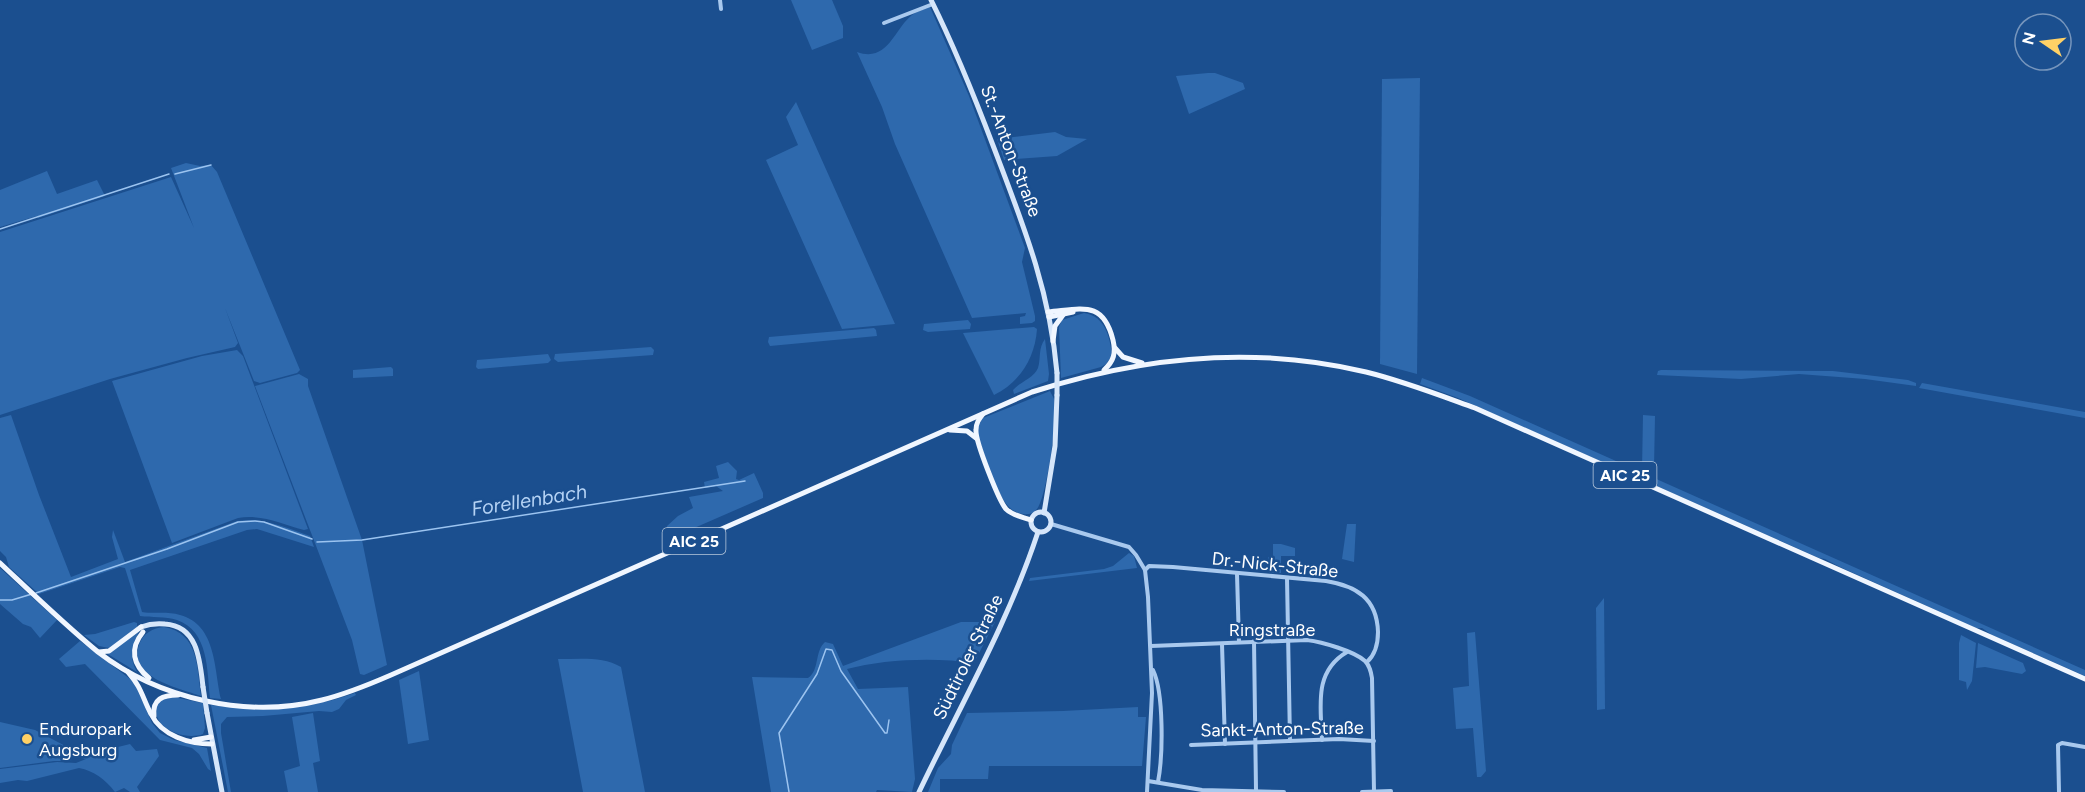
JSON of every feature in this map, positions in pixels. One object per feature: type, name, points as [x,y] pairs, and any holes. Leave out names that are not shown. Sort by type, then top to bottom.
[{"type":"main road","name":"St.-Anton-Straße","points":[[932,2],[971,88],[1040,273],[1045,295],[1057,373],[1057,424],[1044,513]]},
{"type":"main road","points":[[1048,311],[1063,315],[1080,309]]},
{"type":"main road","points":[[1048,311],[1080,309],[1101,315],[1109,326],[1114,346],[1114,359],[1103,371]]},
{"type":"main road","points":[[1053,341],[1055,326],[1063,315]]},
{"type":"main road","points":[[1114,346],[1123,357],[1144,364]]},
{"type":"main road","name":"AIC 25","points":[[0,563],[99,652],[127,671],[154,683],[182,694],[221,704],[260,707],[320,701],[350,692],[984,412],[1032,393],[1103,371],[1144,364],[1215,357],[1301,361],[1365,372],[1419,387],[1485,413],[2085,679]]},
{"type":"main road","points":[[984,412],[976,425],[976,438],[1006,508],[1015,515],[1032,520]]},
{"type":"main road","points":[[947,430],[961,430],[976,438]]},
{"type":"main road","points":[[1044,513],[1050,517],[1051,524],[1046,531],[1038,532],[1033,528],[1032,520],[1036,514],[1044,513]]},
{"type":"main road","name":"Südtiroler Straße","points":[[919,792],[1001,624],[1029,561],[1038,532]]},
{"type":"main road","points":[[99,652],[113,649],[142,630],[157,624],[178,627],[191,638],[199,657],[213,752],[222,792]]},
{"type":"main road","points":[[142,630],[135,645],[134,659],[141,672],[154,683]]},
{"type":"main road","points":[[127,671],[140,687],[156,721],[172,735],[212,744]]},
{"type":"main road","points":[[156,721],[154,708],[159,699],[166,695],[182,694]]},
{"type":"main road","points":[[189,740],[211,736]]},
{"type":"street","points":[[720,0],[721,9]]},
{"type":"street","name":"St.-Anton-Straße","points":[[884,23],[932,2]]},
{"type":"street","points":[[1051,524],[1129,547],[1145,570],[1152,669],[1147,792]]},
{"type":"street","name":"Dr.-Nick-Straße","points":[[1145,570],[1149,566],[1156,566],[1336,583],[1358,592],[1369,601],[1375,611],[1378,636],[1375,652],[1367,662]]},
{"type":"street","points":[[1237,574],[1239,642]]},
{"type":"street","points":[[1287,578],[1290,741]]},
{"type":"street","name":"Ringstraße","points":[[1151,646],[1288,640],[1322,642],[1359,656],[1367,662]]},
{"type":"street","points":[[1254,641],[1256,790]]},
{"type":"street","points":[[1222,644],[1225,744]]},
{"type":"street","points":[[1338,649],[1338,658]]},
{"type":"street","points":[[1322,740],[1321,684],[1338,658],[1347,652]]},
{"type":"street","points":[[1367,662],[1371,668],[1372,678],[1374,791]]},
{"type":"street","points":[[1152,669],[1158,693],[1161,753],[1158,782]]},
{"type":"street","points":[[1152,693],[1158,693]]},
{"type":"street","name":"Sankt-Anton-Straße","points":[[1191,745],[1322,740],[1374,741]]},
{"type":"street","points":[[2059,792],[2058,745],[2062,743],[2085,747]]},
{"type":"street","points":[[1148,782],[1202,791],[1284,792]]},
{"type":"street","points":[[1362,792],[1391,791]]},
{"type":"shaded area","points":[[791,0],[832,0],[843,26],[843,38],[812,50]]},
{"type":"shaded area","points":[[930,7],[969,96],[1025,248],[1022,262],[1035,316],[1035,321],[1032,323],[1020,324],[1020,317],[1025,316],[1026,313],[972,318],[857,52],[868,54],[883,49],[912,15]]},
{"type":"shaded area","points":[[1215,73],[1243,83],[1245,89],[1189,114],[1176,76]]},
{"type":"shaded area","points":[[1420,78],[1417,374],[1380,364],[1382,79]]},
{"type":"shaded area","points":[[796,102],[895,324],[842,329],[766,160],[798,145],[786,117]]},
{"type":"shaded area","points":[[1055,132],[1066,137],[1087,139],[1057,156],[1004,160],[997,139]]},
{"type":"shaded area","points":[[186,163],[200,166],[211,165],[217,172],[300,370],[297,373],[260,383],[254,381],[225,308],[238,343],[235,347],[110,379],[0,415],[0,232],[171,177],[194,228],[171,168]]},
{"type":"shaded area","points":[[47,171],[57,194],[97,180],[105,196],[38,218],[37,216],[0,227],[0,190]]},
{"type":"shaded area","points":[[1084,313],[1097,318],[1102,323],[1108,335],[1112,356],[1101,367],[1061,378],[1059,327],[1062,320]]},
{"type":"shaded area","points":[[968,320],[971,324],[970,329],[928,332],[923,330],[924,324]]},
{"type":"shaded area","points":[[1034,327],[1037,329],[1036,340],[1025,368],[1003,390],[994,395],[963,333]]},
{"type":"shaded area","points":[[874,328],[877,336],[770,346],[768,342],[769,337]]},
{"type":"shaded area","points":[[1045,339],[1048,381],[1014,394],[1013,390],[1038,368],[1041,346]]},
{"type":"shaded area","points":[[651,347],[654,350],[653,355],[558,362],[554,359],[555,354]]},
{"type":"shaded area","points":[[237,350],[243,356],[308,529],[304,530],[263,518],[247,517],[238,518],[172,543],[112,381],[202,356]]},
{"type":"shaded area","points":[[548,354],[551,360],[548,363],[478,369],[476,367],[477,360]]},
{"type":"shaded area","points":[[391,367],[393,376],[353,378],[353,370]]},
{"type":"shaded area","points":[[1661,370],[1833,371],[1908,380],[1916,383],[1916,386],[1799,374],[1741,379],[1657,375]]},
{"type":"shaded area","points":[[299,374],[308,379],[308,386],[362,540],[387,665],[364,675],[360,674],[352,640],[255,386]]},
{"type":"shaded area","points":[[1422,378],[1470,396],[2085,670],[2085,676],[1825,559],[1458,398],[1420,384]]},
{"type":"shaded area","points":[[1922,383],[2085,412],[2085,418],[1919,388]]},
{"type":"shaded area","points":[[1050,391],[1054,399],[1054,422],[1051,456],[1041,501],[1034,512],[1027,514],[1015,512],[1000,494],[979,439],[978,428],[983,418]]},
{"type":"shaded area","points":[[11,415],[71,577],[118,559],[112,537],[113,530],[125,562],[237,521],[265,522],[310,536],[314,547],[257,529],[247,530],[130,570],[142,612],[180,615],[192,620],[201,628],[212,650],[221,699],[210,698],[207,664],[201,642],[195,633],[187,625],[177,620],[140,616],[125,568],[120,567],[39,594],[9,567],[6,557],[0,551],[0,418]]},
{"type":"shaded area","points":[[1643,415],[1655,416],[1654,468],[1651,473],[1642,470]]},
{"type":"shaded area","points":[[728,462],[737,471],[736,479],[739,480],[754,473],[763,498],[669,539],[667,526],[678,516],[693,508],[689,497],[723,491],[716,486],[705,488],[704,482],[719,478],[716,466]]},
{"type":"shaded area","points":[[1347,524],[1356,524],[1354,562],[1342,559]]},
{"type":"shaded area","points":[[1273,544],[1295,548],[1295,556],[1281,556],[1281,573],[1269,573],[1268,557],[1273,556]]},
{"type":"shaded area","points":[[1129,553],[1134,556],[1137,568],[1029,581],[1030,578],[1104,569],[1113,566]]},
{"type":"shaded area","points":[[0,568],[57,620],[40,638],[31,627],[23,624],[0,604]]},
{"type":"shaded area","points":[[1604,598],[1605,709],[1597,710],[1596,608]]},
{"type":"shaded area","points":[[961,622],[995,622],[974,663],[910,660],[847,669],[858,689],[908,687],[915,779],[912,792],[877,790],[876,792],[771,792],[752,677],[808,678],[812,675],[819,651],[825,642],[833,644],[843,666]]},
{"type":"shaded area","points":[[137,623],[137,627],[109,648],[99,646],[84,635],[95,634]]},
{"type":"shaded area","points":[[164,627],[184,636],[190,644],[197,663],[201,696],[158,680],[141,666],[138,656],[139,645],[143,637],[149,632]]},
{"type":"shaded area","points":[[139,632],[132,652],[137,672],[106,653]]},
{"type":"shaded area","points":[[1475,632],[1486,771],[1481,777],[1477,777],[1473,728],[1456,729],[1453,688],[1469,686],[1467,633]]},
{"type":"shaded area","points":[[1961,635],[1976,643],[1972,681],[1967,690],[1966,682],[1959,680]]},
{"type":"shaded area","points":[[80,641],[134,682],[152,723],[160,733],[174,740],[207,748],[211,771],[192,748],[160,740],[85,664],[66,667],[59,659]]},
{"type":"shaded area","points":[[1978,643],[2023,663],[2026,671],[2022,674],[1985,667],[1976,668]]},
{"type":"shaded area","points":[[558,659],[607,661],[621,667],[645,792],[583,792]]},
{"type":"shaded area","points":[[419,671],[429,740],[408,744],[399,680]]},
{"type":"shaded area","points":[[355,693],[356,695],[332,712],[227,717],[221,724],[221,733],[231,792],[228,792],[211,705],[284,708],[320,703]]},
{"type":"shaded area","points":[[173,697],[203,703],[205,728],[203,734],[186,736],[161,724],[156,709],[160,700]]},
{"type":"shaded area","points":[[1138,707],[1138,717],[1146,717],[1142,766],[989,766],[988,779],[940,779],[940,792],[928,792],[938,768],[951,754],[952,745],[967,713]]},
{"type":"shaded area","points":[[313,713],[320,761],[313,763],[318,792],[288,792],[284,771],[300,766],[292,717]]},
{"type":"shaded area","points":[[0,722],[35,730],[71,749],[106,750],[130,744],[136,751],[157,749],[159,756],[137,787],[140,792],[130,792],[124,788],[115,792],[99,776],[79,768],[27,781],[0,783],[0,769],[57,762],[76,763],[86,759],[72,756],[71,761],[54,761],[0,768]]},
{"type":"waterway","points":[[175,174],[211,165]]},
{"type":"waterway","points":[[0,229],[169,174]]},
{"type":"waterway","name":"Forellenbach","points":[[317,542],[362,540],[745,481]]},
{"type":"waterway","name":"Forellenbach","points":[[36,593],[167,549],[238,522],[264,522],[312,539]]},
{"type":"waterway","name":"Forellenbach","points":[[0,600],[12,600],[32,594]]},
{"type":"waterway","points":[[789,792],[779,733],[817,674],[826,649],[832,650],[841,671],[885,733],[887,733],[889,720]]},
{"type":"place","name":"Enduropark Augsburg","points":[[27,739]]}]
